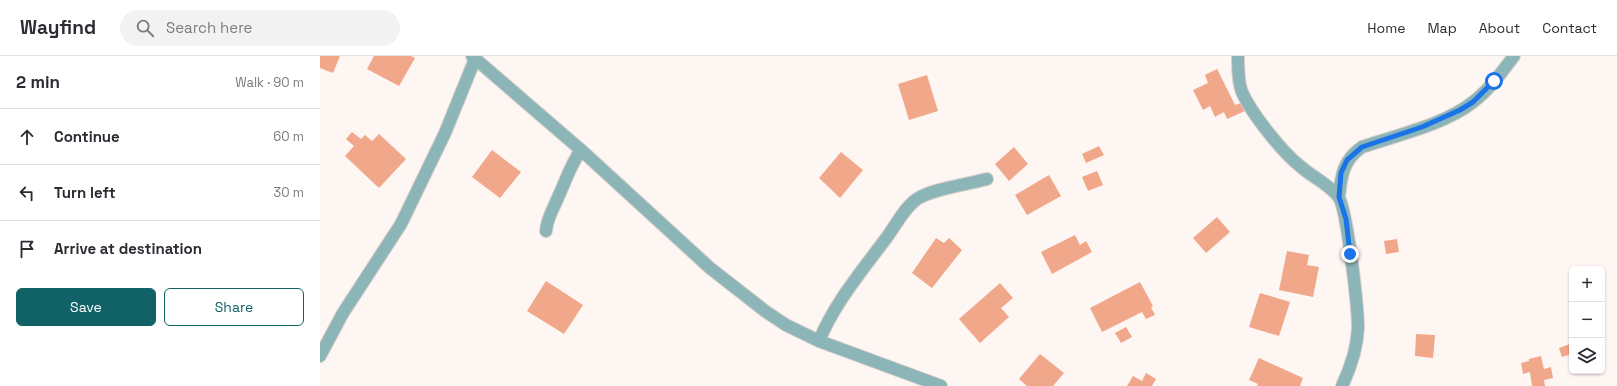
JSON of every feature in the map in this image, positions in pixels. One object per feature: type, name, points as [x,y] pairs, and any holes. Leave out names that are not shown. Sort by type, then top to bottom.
[{"type":"street","points":[[1238,56],[1242,91],[1253,110],[1273,137],[1299,166],[1326,184],[1339,197]]},
{"type":"street","points":[[1342,386],[1354,356],[1358,328],[1346,219],[1339,197],[1341,173],[1347,160],[1362,147],[1443,118],[1473,102],[1494,81],[1514,56]]},
{"type":"street","points":[[320,356],[343,313],[401,224],[445,133],[473,57],[581,150],[710,268],[786,325],[819,341],[941,386]]},
{"type":"street","points":[[546,231],[547,222],[560,195],[570,167],[581,150]]},
{"type":"street","points":[[819,341],[844,293],[904,213],[917,199],[933,193],[987,179]]},
{"type":"building","points":[[320,56],[340,56],[333,73],[320,68]]},
{"type":"building","points":[[374,56],[411,56],[415,58],[399,86],[367,69]]},
{"type":"building","points":[[1217,69],[1235,105],[1241,103],[1245,111],[1227,119],[1224,112],[1215,117],[1210,106],[1203,110],[1193,90],[1208,83],[1205,75]]},
{"type":"building","points":[[927,75],[938,111],[909,120],[898,84]]},
{"type":"building","points":[[352,132],[361,139],[365,135],[372,141],[379,134],[406,159],[379,188],[345,156],[354,146],[346,139]]},
{"type":"building","points":[[1099,146],[1104,155],[1086,163],[1082,154]]},
{"type":"building","points":[[1014,147],[1028,164],[1009,181],[995,164]]},
{"type":"building","points":[[492,150],[521,172],[500,198],[472,177]]},
{"type":"building","points":[[841,152],[863,170],[840,198],[819,178]]},
{"type":"building","points":[[1097,171],[1103,185],[1088,191],[1082,177]]},
{"type":"building","points":[[1049,175],[1061,196],[1027,215],[1015,195]]},
{"type":"building","points":[[1217,217],[1230,232],[1206,253],[1193,238]]},
{"type":"building","points":[[1075,235],[1080,245],[1086,241],[1092,252],[1052,274],[1041,252]]},
{"type":"building","points":[[936,238],[944,243],[949,238],[962,250],[932,288],[912,273]]},
{"type":"building","points":[[1397,239],[1399,252],[1386,254],[1384,241]]},
{"type":"building","points":[[1287,251],[1309,255],[1307,265],[1319,267],[1313,297],[1279,290]]},
{"type":"building","points":[[546,281],[583,305],[564,334],[527,311]]},
{"type":"building","points":[[1140,282],[1153,306],[1151,307],[1155,315],[1146,319],[1142,312],[1102,332],[1090,308]]},
{"type":"building","points":[[1000,283],[1013,298],[1001,308],[1009,317],[980,343],[959,319]]},
{"type":"building","points":[[1260,293],[1290,302],[1279,336],[1249,327]]},
{"type":"building","points":[[1126,327],[1132,337],[1121,343],[1115,333]]},
{"type":"building","points":[[1416,334],[1435,335],[1433,358],[1415,356]]},
{"type":"building","points":[[1569,344],[1569,355],[1562,357],[1559,348]]},
{"type":"building","points":[[1040,354],[1064,373],[1053,386],[1027,386],[1019,379]]},
{"type":"building","points":[[1541,356],[1544,369],[1551,367],[1553,378],[1544,380],[1545,386],[1532,386],[1530,372],[1523,374],[1521,363]]},
{"type":"building","points":[[1259,358],[1303,378],[1300,386],[1257,386],[1258,384],[1249,380]]},
{"type":"building","points":[[1146,373],[1156,379],[1152,386],[1127,386],[1133,376],[1142,381]]},
{"type":"route","points":[[1350,254],[1346,219],[1339,197],[1341,173],[1347,160],[1362,147],[1422,127],[1460,110],[1473,102],[1494,81]]}]
